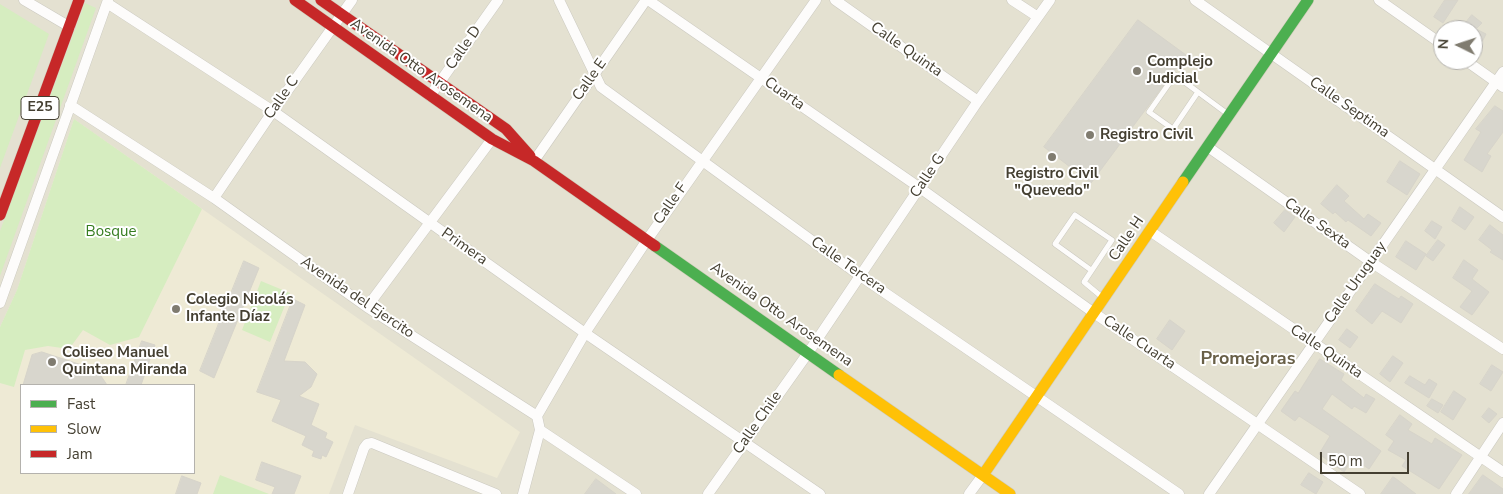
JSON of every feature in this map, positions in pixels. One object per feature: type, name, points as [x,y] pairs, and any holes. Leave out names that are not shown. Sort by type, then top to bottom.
[{"type":"main road","name":"E25","points":[[0,215],[70,27],[78,0]]},
{"type":"main road","name":"Avenida Otto Arosemena","points":[[295,0],[492,139],[534,161],[1010,494]]},
{"type":"main road","name":"Avenida Otto Arosemena","points":[[321,0],[506,129],[534,161]]},
{"type":"main road","name":"Calle H","points":[[983,475],[1308,0]]},
{"type":"street","points":[[24,0],[70,27]]},
{"type":"street","name":"Calle C","points":[[214,198],[332,26],[352,0]]},
{"type":"street","name":"Calle D","points":[[430,96],[498,0]]},
{"type":"street","name":"Calle Tercera","points":[[559,0],[601,87],[858,274],[1180,494]]},
{"type":"street","name":"Calle E","points":[[534,161],[647,0]]},
{"type":"street","name":"Cuarta","points":[[647,0],[920,188]]},
{"type":"street","name":"Calle F","points":[[537,416],[585,333],[647,240],[816,0]]},
{"type":"street","name":"Calle Quinta","points":[[834,0],[978,101]]},
{"type":"street","points":[[1012,0],[1038,17]]},
{"type":"street","name":"Calle G","points":[[808,353],[858,274],[1050,0]]},
{"type":"street","name":"Calle Septima","points":[[1195,0],[1503,217]]},
{"type":"street","points":[[1379,0],[1433,38]]},
{"type":"street","points":[[0,303],[108,1]]},
{"type":"street","name":"Primera","points":[[108,1],[273,111],[585,333],[820,494]]},
{"type":"street","points":[[1480,70],[1500,84]]},
{"type":"street","name":"Calle Uruguay","points":[[1209,494],[1436,169],[1500,84],[1503,72]]},
{"type":"street","name":"Avenida del Ejercito","points":[[70,105],[214,198],[367,307],[537,416]]},
{"type":"street","points":[[367,307],[492,139]]},
{"type":"street","name":"Calle Sexta","points":[[1208,146],[1371,262],[1503,349]]},
{"type":"street","name":"Calle Cuarta","points":[[920,188],[1094,313],[1360,494]]},
{"type":"street","name":"Calle Quinta","points":[[1150,231],[1503,472]]},
{"type":"street","name":"Calle Chile","points":[[708,494],[808,353]]},
{"type":"street","points":[[523,494],[540,430],[537,416]]},
{"type":"street","points":[[1456,494],[1479,456],[1503,423]]},
{"type":"street","points":[[540,430],[636,494]]},
{"type":"street","points":[[348,494],[366,444],[372,443],[496,494]]},
{"type":"street","name":"Calle H","points":[[969,494],[983,475]]},
{"type":"lane","points":[[1198,92],[1173,129],[1149,112],[1175,75],[1198,92],[1229,115]]},
{"type":"lane","points":[[1091,270],[1055,244],[1075,215],[1112,240],[1084,283],[1104,299]]},
{"type":"shaded area","points":[[0,0],[1503,0],[1503,494],[0,494]]},
{"type":"shaded area","name":"Colegio Nicolás Infante Díaz","points":[[74,119],[520,432],[497,478],[355,425],[329,494],[0,494],[0,327],[17,290]]},
{"type":"green space","points":[[85,3],[96,8],[0,276],[0,231]]},
{"type":"green space","points":[[0,4],[49,34],[0,168]]},
{"type":"green space","name":"Bosque","points":[[74,119],[202,209],[139,337],[110,345],[83,330],[69,349],[48,346],[25,350],[14,387],[0,383],[0,327],[17,290]]},
{"type":"green space","points":[[261,281],[290,293],[270,342],[242,330]]},
{"type":"green space","points":[[220,475],[269,494],[213,494]]},
{"type":"building","points":[[1445,0],[1458,0],[1445,20],[1438,20],[1434,17]]},
{"type":"building","points":[[1472,15],[1478,20],[1468,20]]},
{"type":"building","points":[[1138,20],[1186,55],[1091,183],[1044,147]]},
{"type":"building","points":[[1495,106],[1503,111],[1503,132],[1487,154],[1491,156],[1482,172],[1464,160],[1481,132],[1476,129]]},
{"type":"building","points":[[1400,161],[1420,174],[1407,195],[1387,182]]},
{"type":"building","points":[[1337,185],[1349,196],[1344,201],[1364,219],[1368,214],[1381,223],[1371,236],[1348,220],[1346,222],[1335,212],[1333,214],[1321,204]]},
{"type":"building","points":[[1460,207],[1474,217],[1465,230],[1452,221]]},
{"type":"building","points":[[1285,210],[1295,217],[1284,232],[1274,223]]},
{"type":"building","points":[[1432,221],[1442,227],[1435,239],[1425,231]]},
{"type":"building","points":[[1490,225],[1503,235],[1503,260],[1490,252],[1492,250],[1479,240]]},
{"type":"building","points":[[1438,240],[1445,245],[1433,261],[1426,256]]},
{"type":"building","points":[[1406,241],[1426,254],[1416,270],[1396,257]]},
{"type":"building","points":[[1464,260],[1478,270],[1472,279],[1489,292],[1472,315],[1460,307],[1472,291],[1453,278]]},
{"type":"building","points":[[244,261],[259,268],[214,378],[200,371]]},
{"type":"building","points":[[1375,284],[1399,299],[1401,296],[1413,304],[1401,323],[1382,311],[1372,324],[1356,311]]},
{"type":"building","points":[[293,299],[305,305],[284,361],[305,362],[317,374],[311,387],[299,396],[319,404],[311,425],[327,433],[325,438],[333,442],[326,457],[322,455],[321,459],[312,456],[314,451],[302,445],[306,436],[272,421],[281,400],[257,392]]},
{"type":"building","points":[[1170,320],[1185,331],[1172,350],[1157,339]]},
{"type":"building","points":[[1347,329],[1358,337],[1350,348],[1339,340]]},
{"type":"building","points":[[142,341],[155,345],[141,384],[126,384]]},
{"type":"building","name":"Coliseo Manuel Quintana Miranda","points":[[42,352],[97,370],[106,384],[23,384],[32,355]]},
{"type":"building","points":[[1393,356],[1403,363],[1390,382],[1380,374]]},
{"type":"building","points":[[1320,359],[1344,374],[1341,380],[1364,398],[1366,394],[1375,399],[1366,413],[1354,406],[1352,409],[1332,394],[1322,409],[1381,451],[1369,469],[1353,458],[1344,472],[1319,454],[1330,436],[1299,416],[1295,421],[1281,411],[1295,391],[1298,393]]},
{"type":"building","points":[[1492,365],[1503,372],[1491,391],[1480,384]]},
{"type":"building","points":[[1410,376],[1425,385],[1429,379],[1437,384],[1429,398],[1405,383]]},
{"type":"building","points":[[1454,391],[1466,399],[1453,420],[1441,412]]},
{"type":"building","points":[[1432,399],[1443,405],[1438,413],[1427,406]]},
{"type":"building","points":[[1489,408],[1497,414],[1489,423],[1482,417]]},
{"type":"building","points":[[1400,415],[1412,424],[1408,430],[1432,444],[1435,438],[1462,455],[1439,489],[1402,466],[1406,460],[1388,450],[1394,441],[1386,435]]},
{"type":"building","points":[[262,462],[301,476],[294,494],[272,494],[275,487],[256,480]]},
{"type":"building","points":[[1309,473],[1323,482],[1316,494],[1301,485]]},
{"type":"building","points":[[1483,475],[1503,489],[1503,494],[1469,494]]},
{"type":"building","points":[[182,476],[201,483],[197,494],[176,494]]},
{"type":"building","points":[[1393,477],[1395,478],[1416,494],[1381,494]]},
{"type":"building","points":[[596,479],[616,494],[585,494]]},
{"type":"traffic: fast","points":[[1183,182],[1308,0]]},
{"type":"traffic: fast","points":[[655,246],[839,375]]},
{"type":"traffic: slow","points":[[983,475],[1183,182]]},
{"type":"traffic: slow","points":[[839,375],[1010,494]]},
{"type":"traffic: jam","points":[[0,215],[79,0]]},
{"type":"traffic: jam","points":[[295,0],[492,139],[534,161],[655,246]]},
{"type":"traffic: jam","points":[[321,0],[506,129],[530,156]]},
{"type":"place","name":"Complejo Judicial","points":[[1137,71]]},
{"type":"place","name":"Registro Civil","points":[[1090,135]]},
{"type":"place","name":"Registro Civil \"Quevedo\"","points":[[1052,157]]},
{"type":"place","name":"Colegio Nicolás Infante Díaz","points":[[176,309]]},
{"type":"place","name":"Coliseo Manuel Quintana Miranda","points":[[52,362]]},
{"type":"district","name":"Promejoras","points":[[1248,360]]}]
